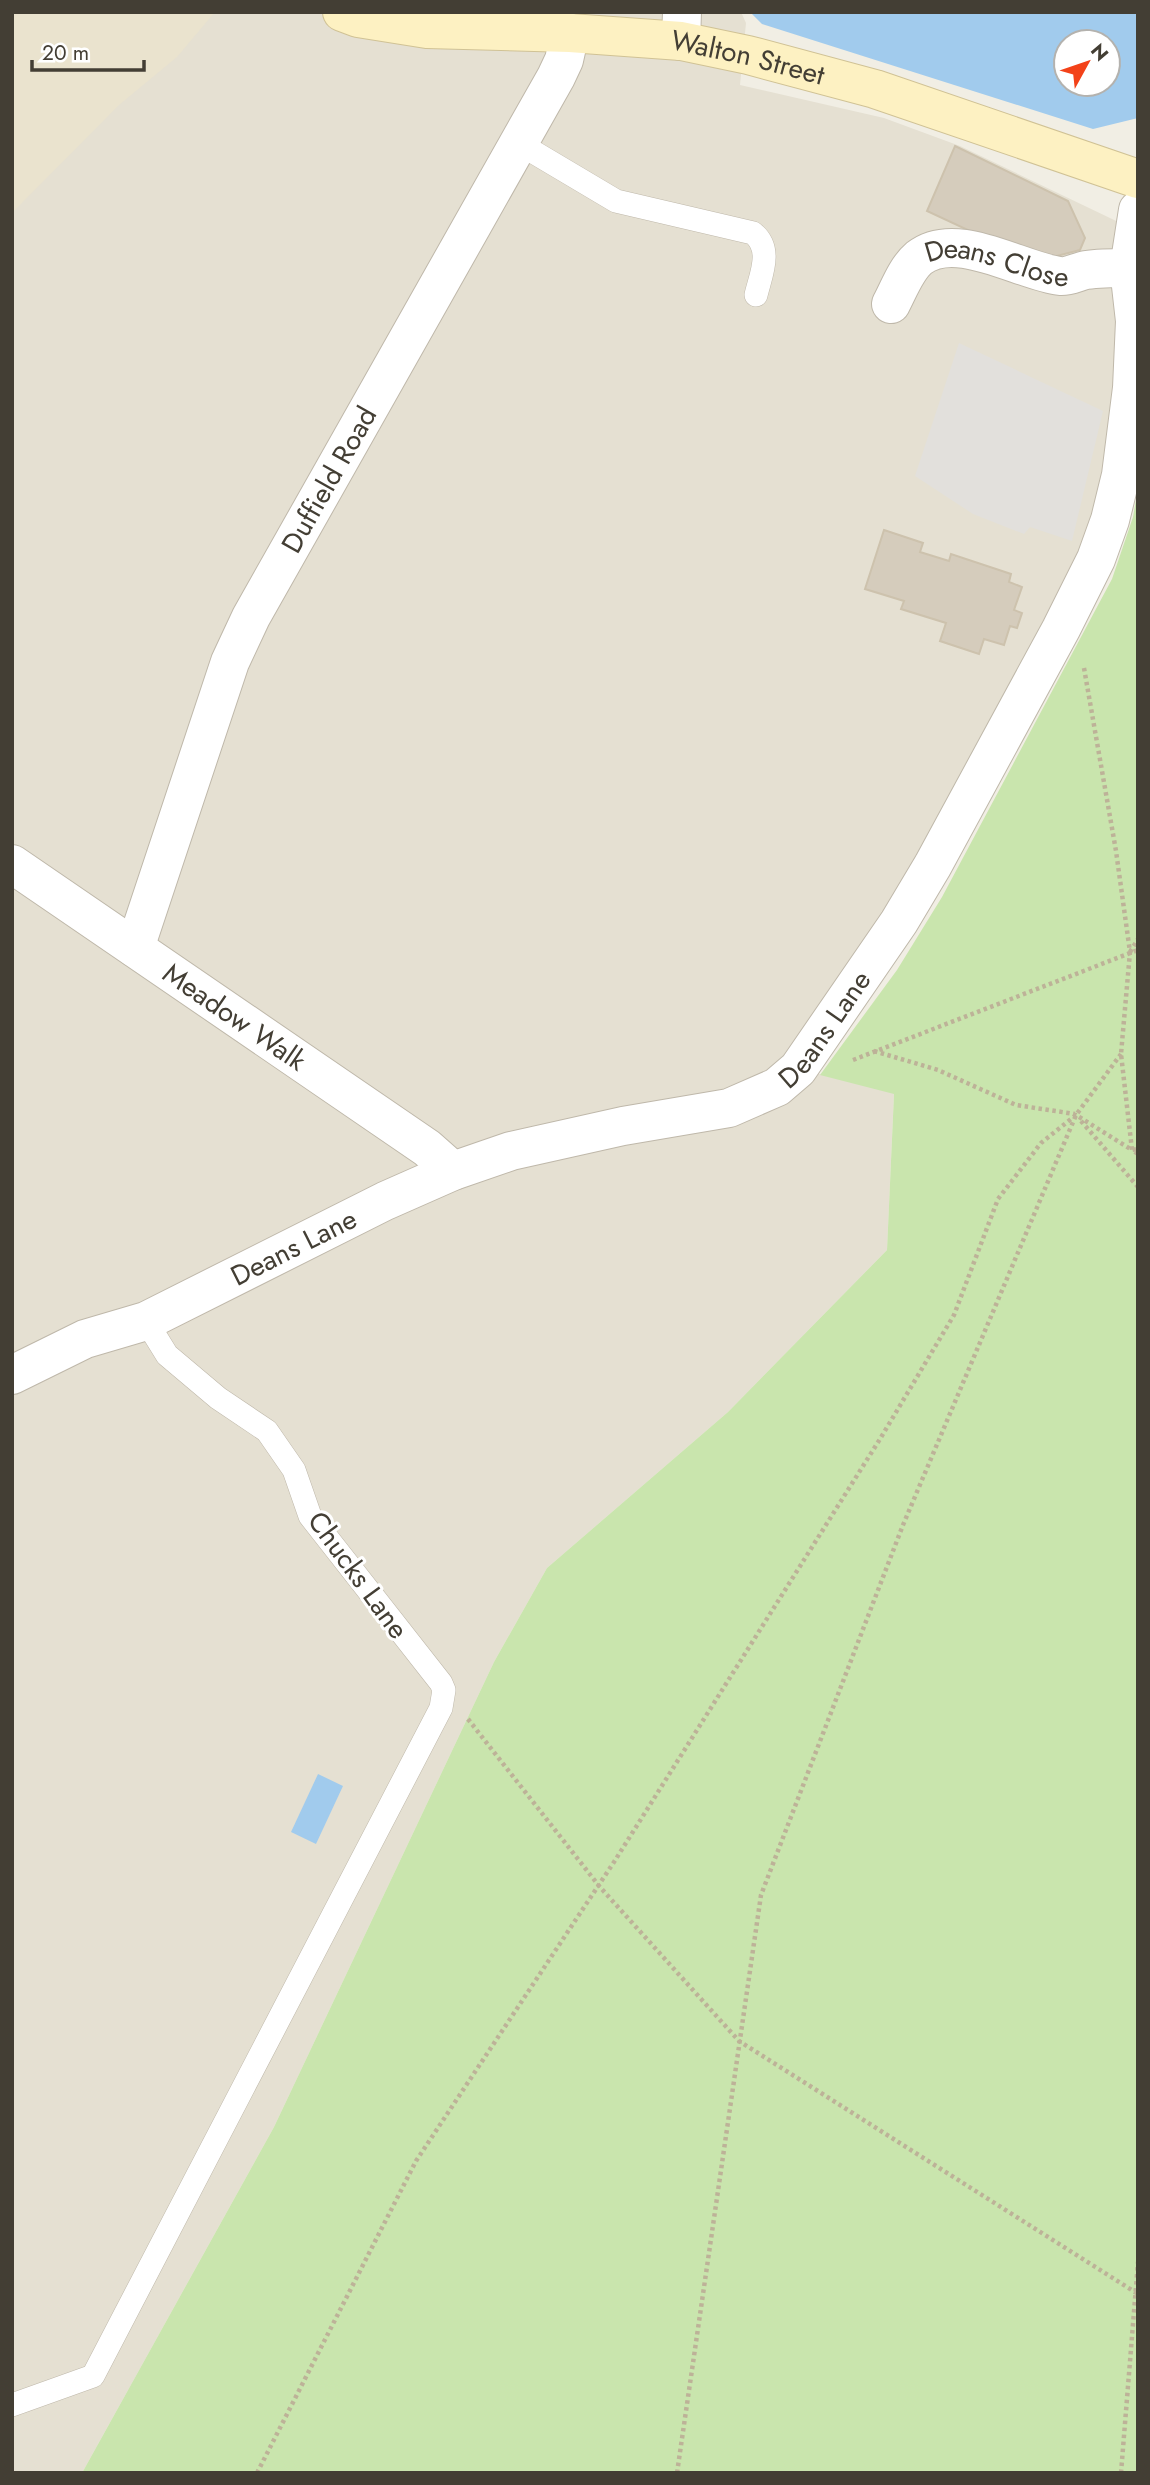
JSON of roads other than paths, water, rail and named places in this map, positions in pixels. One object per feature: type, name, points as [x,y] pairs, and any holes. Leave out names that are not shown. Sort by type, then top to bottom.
[{"type":"main road","name":"Walton Street","points":[[353,14],[427,29],[519,22],[570,33],[682,27],[748,55],[875,89],[1138,179]]},
{"type":"street","name":"Duffield Road","points":[[135,948],[230,662],[251,617],[520,144],[564,60],[570,33]]},
{"type":"street","name":"Deans Lane","points":[[12,1375],[85,1339],[146,1321],[386,1200],[453,1171],[511,1151],[623,1126],[729,1108],[764,1095],[788,1079],[811,1053],[899,922],[1061,629],[1096,559],[1110,520],[1121,475],[1132,388],[1135,321],[1129,268],[1138,210]]},
{"type":"street","name":"Deans Close","points":[[891,304],[907,273],[920,257],[959,247],[1063,277],[1087,270],[1129,268]]},
{"type":"street","name":"Meadow Walk","points":[[12,864],[427,1148],[453,1171]]},
{"type":"lane","points":[[520,144],[616,201],[753,233],[764,246],[765,255],[756,295]]},
{"type":"lane","name":"Chucks Lane","points":[[12,2404],[93,2376],[441,1708],[444,1690],[310,1516],[294,1470],[267,1431],[218,1398],[167,1355],[146,1321]]},
{"type":"water","points":[[750,12],[1138,12],[1138,118],[1093,129],[762,24]]},
{"type":"water","points":[[318,1774],[343,1786],[316,1844],[291,1832]]}]
